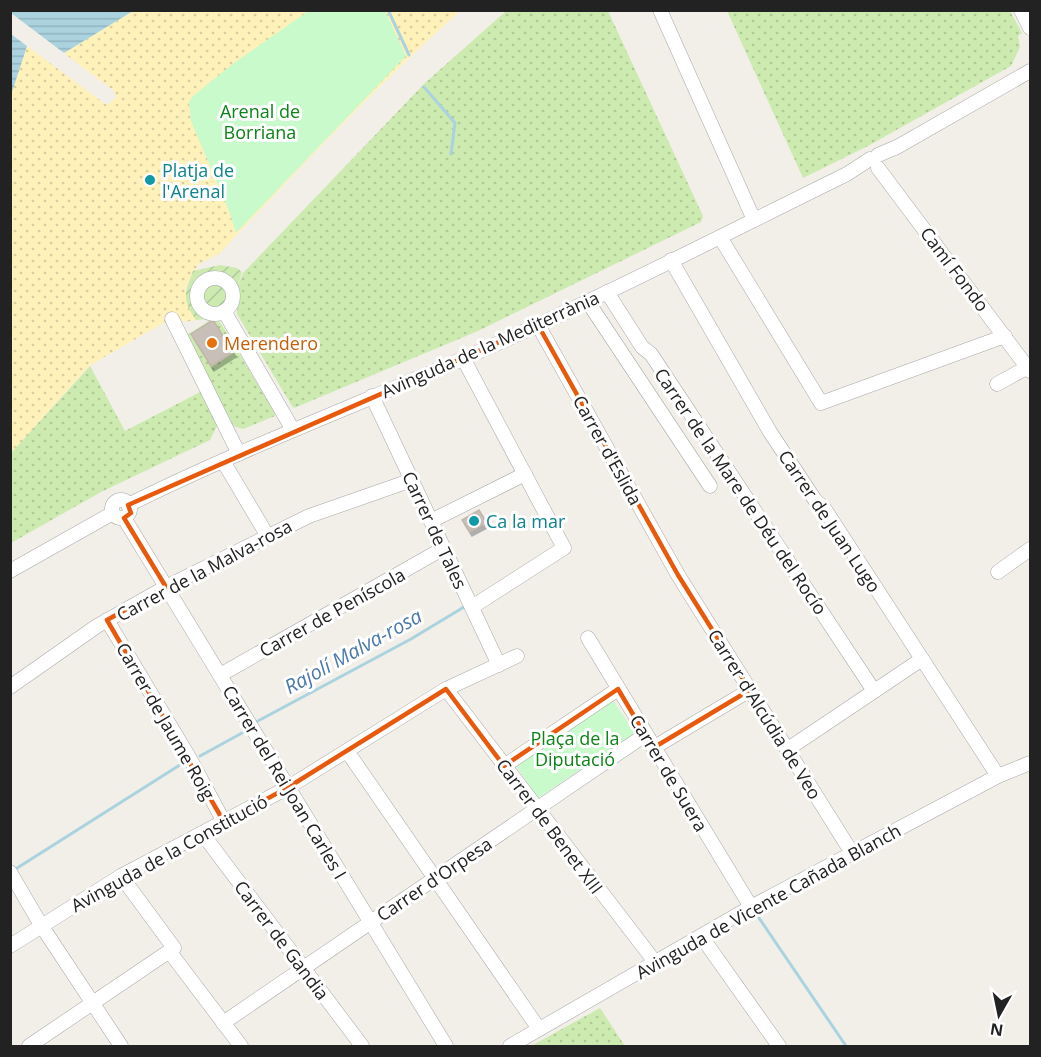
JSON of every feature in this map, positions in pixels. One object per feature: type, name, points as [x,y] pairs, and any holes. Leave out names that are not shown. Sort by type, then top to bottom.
[{"type":"street","points":[[660,10],[754,220]]},
{"type":"street","points":[[1021,10],[1030,28]]},
{"type":"street","name":"Avinguda de la Mediterrània","points":[[10,572],[223,461],[538,325],[876,162],[897,147],[1030,71]]},
{"type":"street","name":"Camí Fondo","points":[[876,162],[1005,336],[1027,361]]},
{"type":"street","points":[[720,237],[821,404],[1005,336]]},
{"type":"street","name":"Carrer de Juan Lugo","points":[[671,260],[770,432],[815,500],[824,508],[998,776]]},
{"type":"street","name":"Carrer de la Mare de Déu del Rocío","points":[[606,292],[642,347],[651,354],[874,691]]},
{"type":"street","points":[[588,302],[710,486]]},
{"type":"street","points":[[224,311],[293,430]]},
{"type":"street","points":[[172,319],[239,454]]},
{"type":"street","name":"Carrer d'Eslida","points":[[538,325],[678,575]]},
{"type":"street","points":[[464,358],[564,548],[472,607]]},
{"type":"street","points":[[997,384],[1027,361]]},
{"type":"street","name":"Carrer de Tales","points":[[372,396],[499,665]]},
{"type":"street","points":[[223,461],[267,536]]},
{"type":"street","points":[[431,521],[525,474]]},
{"type":"street","name":"Carrer de la Malva-rosa","points":[[10,687],[107,620],[166,587],[309,516],[412,480]]},
{"type":"street","name":"Carrer del Rei Joan Carles I","points":[[122,512],[287,788],[446,1047]]},
{"type":"street","name":"Carrer de Peníscola","points":[[220,675],[444,548]]},
{"type":"street","points":[[998,572],[1030,549]]},
{"type":"street","name":"Carrer d'Alcúdia de Veo","points":[[678,575],[852,853]]},
{"type":"street","name":"Carrer de Jaume Roig","points":[[107,620],[189,757],[224,822]]},
{"type":"street","name":"Carrer de Suera","points":[[588,638],[751,907]]},
{"type":"street","name":"Avinguda de la Constitució","points":[[10,945],[121,876],[287,788],[446,689],[517,656]]},
{"type":"street","points":[[788,749],[922,659]]},
{"type":"street","name":"Carrer de Benet XIII","points":[[446,689],[655,962]]},
{"type":"street","points":[[504,766],[618,689]]},
{"type":"street","points":[[653,748],[750,690]]},
{"type":"street","name":"Carrer d'Orpesa","points":[[223,1023],[645,735]]},
{"type":"street","points":[[347,751],[539,1029]]},
{"type":"street","name":"Avinguda de Vicente Cañada Blanch","points":[[510,1047],[655,962],[704,939],[751,907],[998,776],[1030,763]]},
{"type":"street","name":"Carrer de Gandia","points":[[202,833],[362,1047]]},
{"type":"street","points":[[10,872],[41,925],[121,1047]]},
{"type":"street","points":[[121,876],[241,1047]]},
{"type":"street","points":[[704,939],[779,1047]]},
{"type":"street","points":[[29,1047],[171,949]]},
{"type":"highlighted area","points":[[538,325],[678,575],[750,690],[653,748],[618,689],[504,766],[446,689],[287,788],[224,822],[107,620],[166,587],[124,518],[131,513],[128,505]]},
{"type":"green space","name":"Arenal de Borriana","points":[[310,10],[385,11],[406,56],[236,233],[191,121],[189,102],[193,96],[234,63]]},
{"type":"green space","points":[[506,11],[608,11],[703,216],[701,222],[478,331],[294,408],[237,314],[238,285],[243,273],[425,83]]},
{"type":"green space","points":[[727,11],[1010,11],[1022,33],[1018,36],[1020,47],[1011,66],[866,147],[803,178]]},
{"type":"green space","points":[[220,265],[237,268],[242,272],[238,285],[229,277],[219,273],[210,273],[195,282],[191,290],[194,308],[209,319],[196,320],[186,301],[193,271]]},
{"type":"green space","points":[[215,282],[224,286],[228,295],[224,304],[215,308],[206,304],[202,295],[206,286]]},
{"type":"green space","points":[[213,318],[222,325],[275,416],[243,429],[233,426],[187,335]]},
{"type":"green space","points":[[90,366],[125,431],[202,391],[217,426],[210,440],[101,492],[11,543],[10,454]]},
{"type":"green space","name":"Plaça de la Diputació","points":[[612,699],[635,733],[538,798],[515,764]]},
{"type":"green space","points":[[600,1008],[625,1046],[531,1046]]},
{"type":"sand","name":"Platja de l'Arenal","points":[[133,11],[460,11],[367,99],[219,254],[199,264],[185,289],[189,308],[196,320],[184,322],[177,315],[89,366],[11,453],[10,95],[27,46],[104,103],[109,104],[116,97],[114,91],[64,53]]},
{"type":"water","points":[[11,10],[133,11],[64,53]]},
{"type":"water","points":[[11,34],[27,46],[11,95]]},
{"type":"building","name":"Merendero","points":[[213,320],[233,352],[211,366],[191,334]]},
{"type":"building","name":"Ca la mar","points":[[479,510],[486,522],[469,531],[462,520]]},
{"type":"waterway","points":[[388,10],[409,55]]},
{"type":"waterway","points":[[424,87],[455,123],[451,154]]},
{"type":"waterway","name":"Rajolí Malva-rosa","points":[[256,722],[411,639],[464,607]]},
{"type":"waterway","name":"Rajolí Malva-rosa","points":[[200,756],[242,733]]},
{"type":"waterway","name":"Rajolí Malva-rosa","points":[[14,870],[183,763]]},
{"type":"waterway","points":[[757,915],[846,1046]]},
{"type":"place","name":"Platja de l'Arenal","points":[[150,180]]},
{"type":"place","name":"Merendero","points":[[212,343]]},
{"type":"place","name":"Ca la mar","points":[[474,521]]}]
